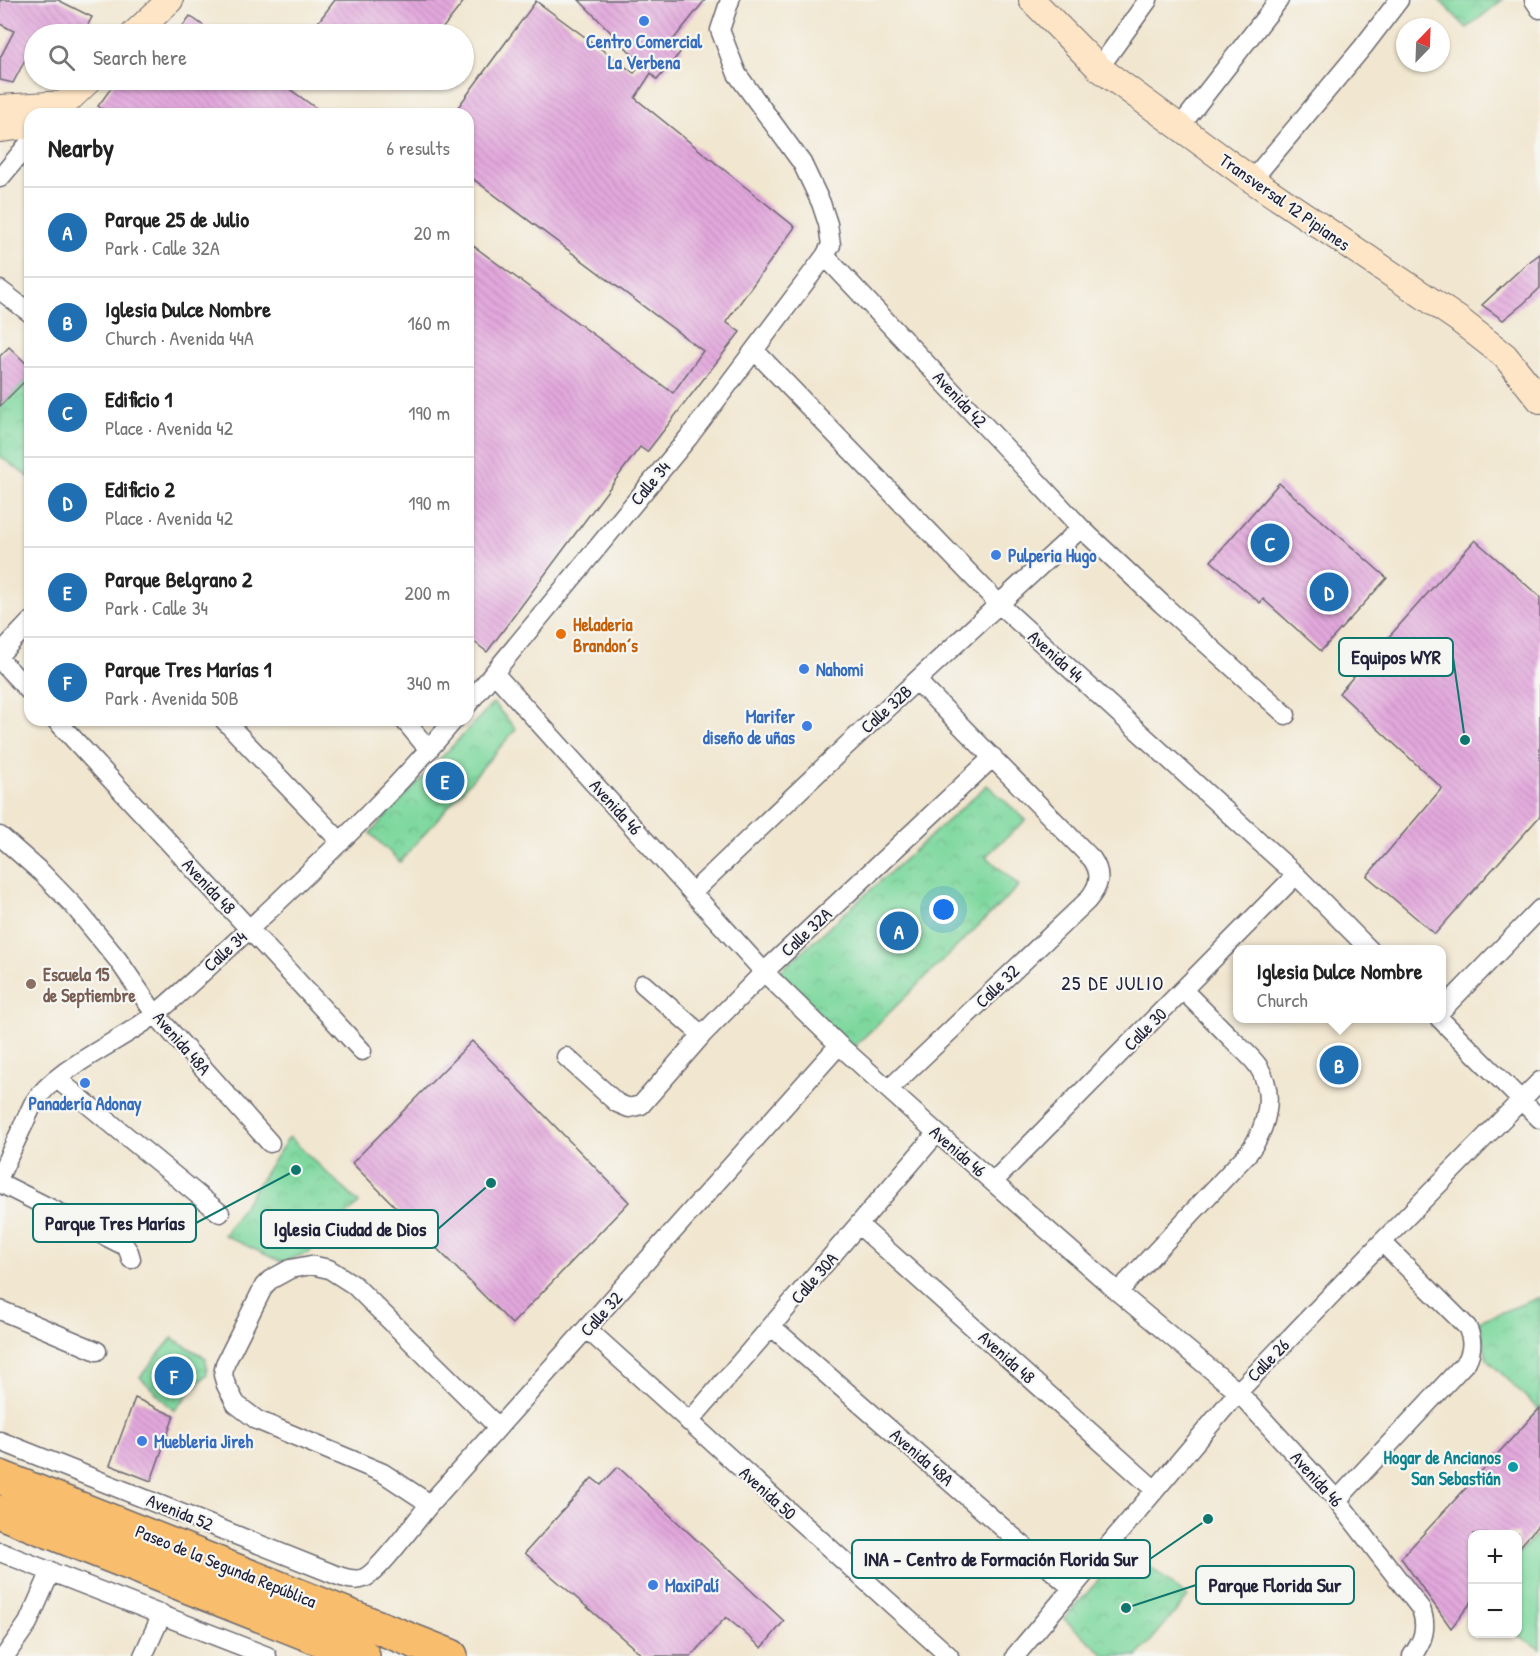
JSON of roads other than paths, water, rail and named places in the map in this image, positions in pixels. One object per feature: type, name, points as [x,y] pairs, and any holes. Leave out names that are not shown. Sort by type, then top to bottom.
[{"type":"highway","name":"Paseo de la Segunda República","points":[[0,1476],[451,1656]]},
{"type":"highway","name":"Paseo de la Segunda República","points":[[0,1512],[363,1656]]},
{"type":"street","points":[[145,24],[170,0]]},
{"type":"street","points":[[729,0],[720,30],[737,74],[802,163],[812,183],[828,224],[831,245],[825,256]]},
{"type":"street","name":"Transversal 12 Pipianes","points":[[1032,0],[1099,68],[1252,180],[1458,319],[1505,356],[1540,400]]},
{"type":"street","points":[[1099,68],[1148,0]]},
{"type":"street","points":[[1179,128],[1279,0]]},
{"type":"street","points":[[1252,180],[1363,47],[1399,0]]},
{"type":"street","points":[[1534,0],[1540,9]]},
{"type":"street","points":[[59,108],[78,90]]},
{"type":"street","points":[[0,108],[24,109]]},
{"type":"street","points":[[0,129],[24,126]]},
{"type":"street","points":[[0,178],[24,149]]},
{"type":"street","name":"Calle 34","points":[[474,697],[688,438],[825,256]]},
{"type":"street","name":"Avenida 42","points":[[825,256],[1081,528],[1286,715]]},
{"type":"street","points":[[0,290],[24,308]]},
{"type":"street","name":"Avenida 44","points":[[755,351],[999,604],[1296,875],[1365,945]]},
{"type":"street","name":"Calle 32B","points":[[693,892],[777,810],[1081,528]]},
{"type":"street","points":[[0,654],[24,628]]},
{"type":"street","points":[[0,660],[24,686]]},
{"type":"street","name":"Avenida 46","points":[[494,673],[764,972],[839,1045],[1118,1292],[1238,1392],[1336,1500],[1418,1606],[1425,1623],[1422,1643],[1412,1656]]},
{"type":"street","points":[[917,681],[993,757]]},
{"type":"street","name":"Avenida 48","points":[[62,726],[362,1051]]},
{"type":"street","points":[[230,726],[340,842]]},
{"type":"street","points":[[409,726],[429,750]]},
{"type":"street","name":"Calle 34","points":[[0,1175],[33,1104],[57,1079],[155,1014],[340,842],[429,750],[449,726]]},
{"type":"street","name":"Calle 32","points":[[889,1089],[1096,889],[1099,878],[1098,869],[1092,859],[993,757]]},
{"type":"street","name":"Calle 32A","points":[[566,1057],[610,1098],[625,1108],[641,1105],[702,1035],[764,972],[993,757]]},
{"type":"street","name":"Avenida 48A","points":[[0,836],[42,873],[73,905],[118,960],[155,1014],[270,1143]]},
{"type":"street","name":"Calle 30","points":[[993,1182],[1296,875]]},
{"type":"street","points":[[1446,1006],[1540,909]]},
{"type":"street","points":[[643,984],[702,1035]]},
{"type":"street","points":[[1118,1292],[1250,1152],[1259,1137],[1267,1112],[1267,1087],[1257,1064],[1184,991]]},
{"type":"street","points":[[1444,1023],[1540,1119]]},
{"type":"street","name":"Calle 32","points":[[360,1579],[371,1574],[382,1562],[430,1504],[839,1045]]},
{"type":"street","points":[[57,1079],[220,1213]]},
{"type":"street","name":"Calle 26","points":[[1015,1656],[1238,1392],[1540,1081]]},
{"type":"street","name":"Calle 30A","points":[[689,1422],[937,1133]]},
{"type":"street","points":[[0,1183],[125,1246],[131,1259]]},
{"type":"street","name":"Avenida 48","points":[[859,1225],[1155,1490]]},
{"type":"street","points":[[1336,1500],[1467,1361],[1472,1343],[1467,1327],[1382,1242]]},
{"type":"street","points":[[430,1504],[383,1473],[257,1420],[236,1404],[223,1375],[225,1364],[264,1286],[283,1272],[303,1266],[311,1265],[330,1269],[354,1285],[498,1428]]},
{"type":"street","points":[[0,1310],[97,1351]]},
{"type":"street","name":"Avenida 48A","points":[[772,1327],[1071,1588]]},
{"type":"street","name":"Avenida 50","points":[[587,1329],[949,1656]]},
{"type":"street","name":"Avenida 52","points":[[0,1441],[336,1575],[348,1579],[360,1579]]},
{"type":"street","points":[[0,1552],[267,1656]]},
{"type":"street","points":[[5,1656],[28,1623],[51,1571]]},
{"type":"street","points":[[143,1656],[162,1614]]},
{"type":"place","name":"Centro Comercial La Verbena","points":[[644,21]]},
{"type":"place","name":"Edificio 1","points":[[1270,543]]},
{"type":"place","name":"Pulperia Hugo","points":[[996,555]]},
{"type":"place","name":"Edificio 2","points":[[1329,592]]},
{"type":"place","name":"Heladeria Brandon´s","points":[[561,634]]},
{"type":"place","name":"Nahomi","points":[[804,669]]},
{"type":"place","name":"Marifer diseño de uñas","points":[[807,726]]},
{"type":"place","name":"Equipos WYR","points":[[1465,740]]},
{"type":"place","name":"Parque Belgrano 2","points":[[445,781]]},
{"type":"place","name":"Parque 25 de Julio","points":[[899,931]]},
{"type":"place","name":"Escuela 15 de Septiembre","points":[[31,984]]},
{"type":"place","name":"Iglesia Dulce Nombre","points":[[1339,1065]]},
{"type":"place","name":"Panadería Adonay","points":[[85,1083]]},
{"type":"place","name":"Parque Tres Marías","points":[[296,1170]]},
{"type":"place","name":"Iglesia Ciudad de Dios","points":[[491,1183]]},
{"type":"place","name":"Parque Tres Marías 1","points":[[174,1376]]},
{"type":"place","name":"Muebleria Jireh","points":[[142,1441]]},
{"type":"place","name":"Hogar de Ancianos San Sebastián","points":[[1513,1467]]},
{"type":"place","name":"INA - Centro de Formación Florida Sur","points":[[1208,1519]]},
{"type":"place","name":"MaxiPalí","points":[[653,1585]]},
{"type":"place","name":"Parque Florida Sur","points":[[1126,1608]]},
{"type":"district","name":"25 DE JULIO","points":[[1113,982]]}]
